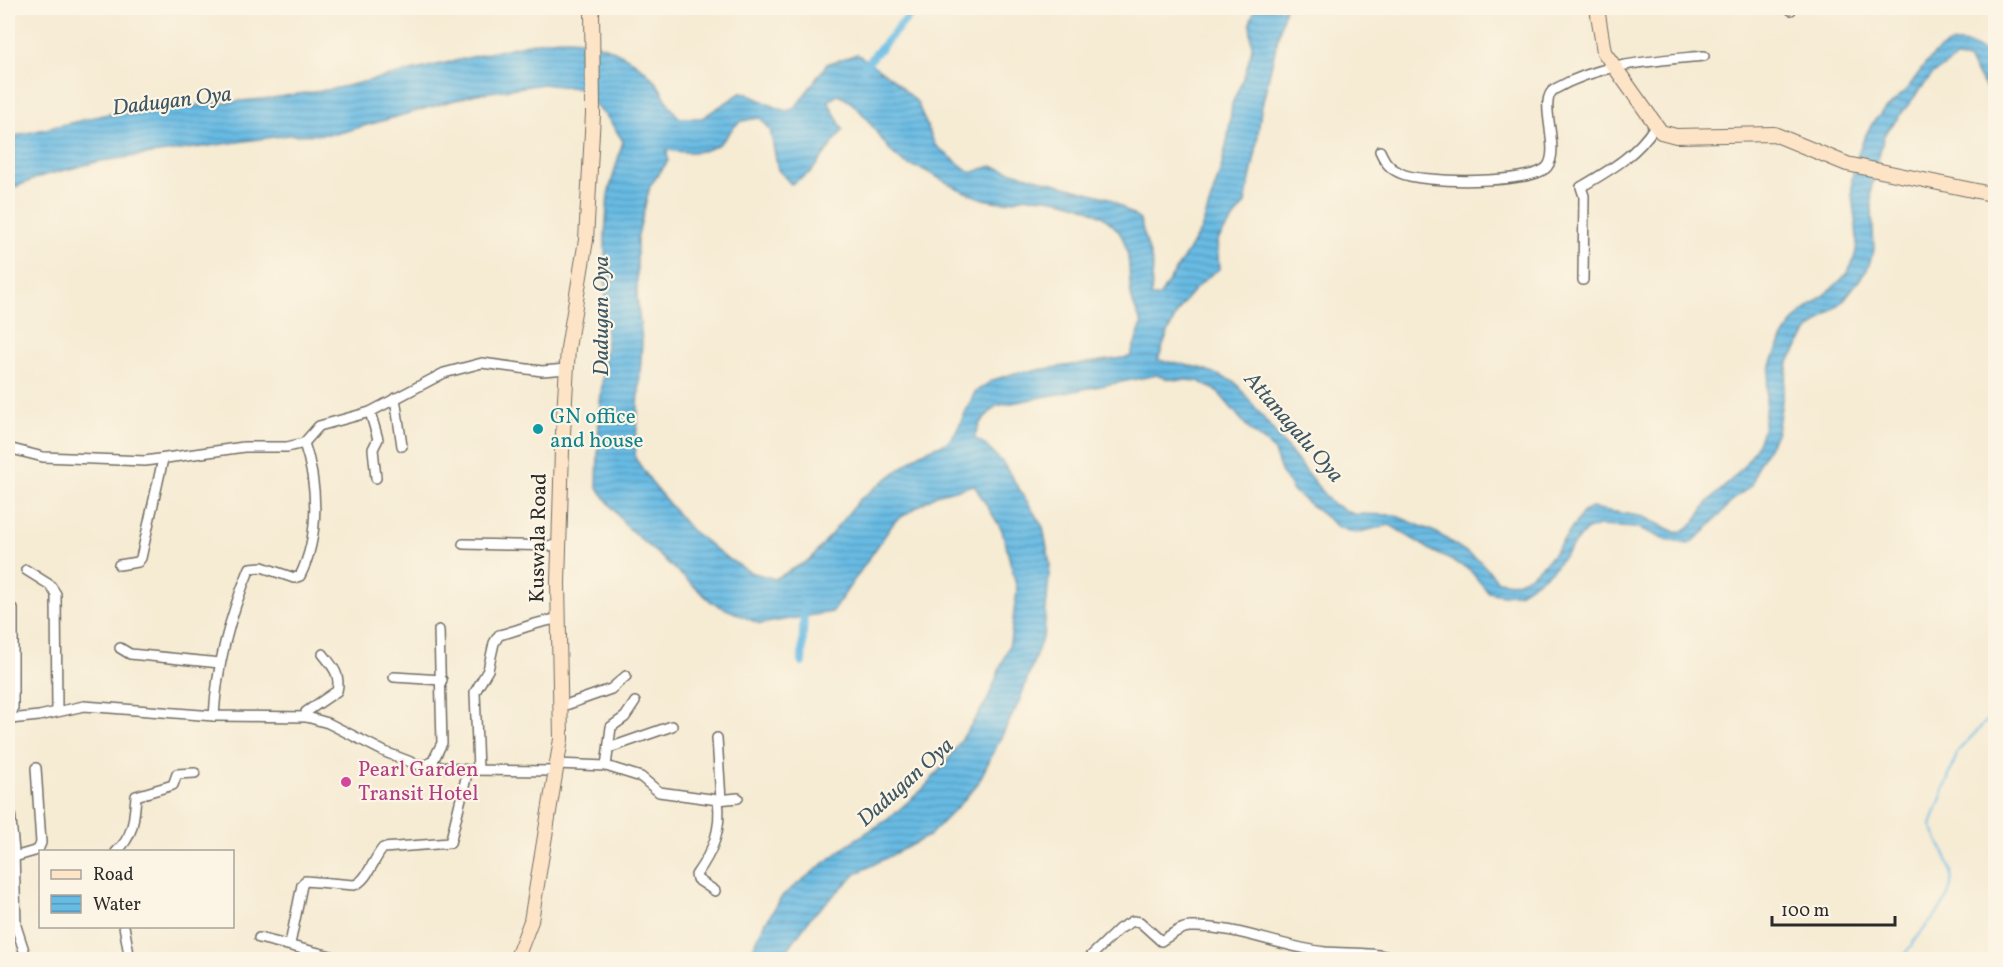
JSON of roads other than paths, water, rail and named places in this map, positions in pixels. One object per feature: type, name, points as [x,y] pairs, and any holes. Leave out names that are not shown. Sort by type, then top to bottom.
[{"type":"street","name":"Kuswala Road","points":[[516,960],[531,921],[561,739],[559,546],[567,369],[573,310],[586,240],[593,114],[592,8]]},
{"type":"street","points":[[1597,8],[1604,52],[1661,132],[1676,136],[1774,134],[1846,164],[1995,195]]},
{"type":"street","points":[[1380,151],[1385,164],[1402,174],[1429,180],[1478,181],[1539,173],[1548,166],[1552,154],[1549,93],[1612,65],[1704,56]]},
{"type":"street","points":[[1583,280],[1584,196],[1581,187],[1622,162],[1645,141],[1655,126]]},
{"type":"street","points":[[8,448],[43,457],[163,459],[244,447],[287,447],[304,443],[319,426],[327,422],[370,412],[444,372],[482,363],[542,371],[567,369]]},
{"type":"street","points":[[395,398],[402,446]]},
{"type":"street","points":[[370,412],[378,440],[373,449],[376,478]]},
{"type":"street","points":[[214,716],[220,663],[238,595],[250,568],[262,567],[294,578],[300,576],[307,562],[313,538],[314,490],[304,443]]},
{"type":"street","points":[[119,565],[138,562],[141,558],[163,459]]},
{"type":"street","points":[[463,544],[559,546]]},
{"type":"street","points":[[26,570],[50,585],[56,594],[57,711]]},
{"type":"street","points":[[8,720],[13,709],[13,609]]},
{"type":"street","points":[[290,944],[303,885],[306,881],[354,885],[361,883],[366,877],[372,861],[383,848],[450,843],[473,770],[475,692],[488,670],[494,643],[499,635],[518,630],[535,621],[558,619]]},
{"type":"street","points":[[426,765],[433,761],[442,743],[439,630]]},
{"type":"street","points":[[120,648],[130,654],[220,663]]},
{"type":"street","points":[[307,717],[306,712],[337,691],[339,681],[336,671],[323,654]]},
{"type":"street","points":[[560,707],[577,703],[610,689],[626,676]]},
{"type":"street","points":[[394,677],[442,680]]},
{"type":"street","points":[[606,766],[611,727],[625,717],[635,702]]},
{"type":"street","points":[[8,720],[84,706],[214,716],[307,717],[328,723],[385,752],[426,765],[473,770],[606,766],[641,777],[659,792],[720,800],[738,798]]},
{"type":"street","points":[[609,748],[672,726]]},
{"type":"street","points":[[715,891],[697,879],[696,875],[712,853],[720,813],[717,738]]},
{"type":"street","points":[[12,853],[38,850],[41,843],[36,768]]},
{"type":"street","points":[[118,850],[133,828],[136,796],[173,785],[177,774],[195,773]]},
{"type":"street","points":[[8,790],[16,926],[27,960]]},
{"type":"street","points":[[1087,960],[1111,935],[1133,921],[1140,922],[1161,941],[1186,927],[1214,927],[1284,945],[1325,952],[1388,956],[1398,960]]},
{"type":"street","points":[[124,928],[130,960]]},
{"type":"street","points":[[259,938],[339,958]]},
{"type":"water","points":[[1255,8],[1285,8],[1261,110],[1256,151],[1245,203],[1217,241],[1219,269],[1196,288],[1180,308],[1158,360],[1201,368],[1235,382],[1331,503],[1353,514],[1394,515],[1437,533],[1480,561],[1498,581],[1507,583],[1516,582],[1537,570],[1555,552],[1584,511],[1592,508],[1644,517],[1677,533],[1691,526],[1709,501],[1741,469],[1757,445],[1764,422],[1769,372],[1782,339],[1795,320],[1831,289],[1847,273],[1852,264],[1857,242],[1852,196],[1853,174],[1861,146],[1875,120],[1906,90],[1932,56],[1950,44],[1971,45],[1989,57],[1996,74],[1995,102],[1968,60],[1956,58],[1932,75],[1884,135],[1871,189],[1874,250],[1867,270],[1843,301],[1808,331],[1788,363],[1777,432],[1757,467],[1752,485],[1734,499],[1704,532],[1689,544],[1666,540],[1639,528],[1598,526],[1585,531],[1553,569],[1536,582],[1519,593],[1503,595],[1488,592],[1469,569],[1434,552],[1390,525],[1355,533],[1338,527],[1293,491],[1281,471],[1273,449],[1250,430],[1217,391],[1198,381],[1168,379],[1157,375],[996,406],[980,423],[974,438],[983,443],[1003,463],[1043,527],[1050,564],[1044,633],[1019,702],[978,783],[964,800],[929,836],[857,873],[810,918],[781,959],[748,959],[764,925],[783,895],[853,841],[887,820],[924,788],[948,760],[987,701],[1010,643],[1017,589],[1002,530],[974,485],[936,495],[895,521],[832,612],[760,624],[713,603],[625,525],[597,487],[599,415],[606,343],[605,235],[608,195],[623,141],[608,118],[578,88],[543,84],[476,94],[336,134],[288,135],[101,161],[42,176],[8,190],[8,138],[11,137],[108,114],[272,98],[333,89],[532,43],[560,39],[576,40],[614,50],[646,72],[658,85],[680,118],[702,118],[742,92],[787,111],[795,108],[827,64],[857,54],[892,78],[917,102],[935,145],[971,173],[991,166],[1109,198],[1140,220],[1153,265],[1151,297],[1159,297],[1201,230],[1221,169],[1232,104],[1246,71],[1252,48],[1250,23]],"holes":[[[838,95],[849,101],[866,118],[889,149],[908,165],[991,201],[1008,202],[1028,197],[1065,201],[1089,210],[1111,223],[1126,246],[1132,298],[1142,324],[1130,357],[1015,373],[993,380],[975,392],[957,430],[948,442],[921,453],[859,500],[811,559],[775,579],[750,572],[727,558],[690,529],[655,487],[635,458],[642,341],[637,297],[637,239],[650,186],[668,161],[667,150],[682,152],[706,150],[719,144],[739,123],[760,118],[770,129],[778,170],[791,184],[811,172],[843,130],[828,101]]]},
{"type":"waterway","points":[[863,68],[916,8]]},
{"type":"waterway","points":[[802,662],[804,607]]},
{"type":"waterway","points":[[1902,960],[1948,896],[1951,884],[1950,866],[1931,825],[1958,751],[1996,711]]},
{"type":"place","name":"GN office and house","points":[[538,429]]},
{"type":"place","name":"Pearl Garden Transit Hotel","points":[[346,782]]},
{"type":"water label","name":"Dadugan Oya","points":[[172,102]]},
{"type":"water label","name":"Dadugan Oya","points":[[602,316]]},
{"type":"water label","name":"Attanagalu Oya","points":[[1293,428]]},
{"type":"water label","name":"Dadugan Oya","points":[[906,783]]}]
